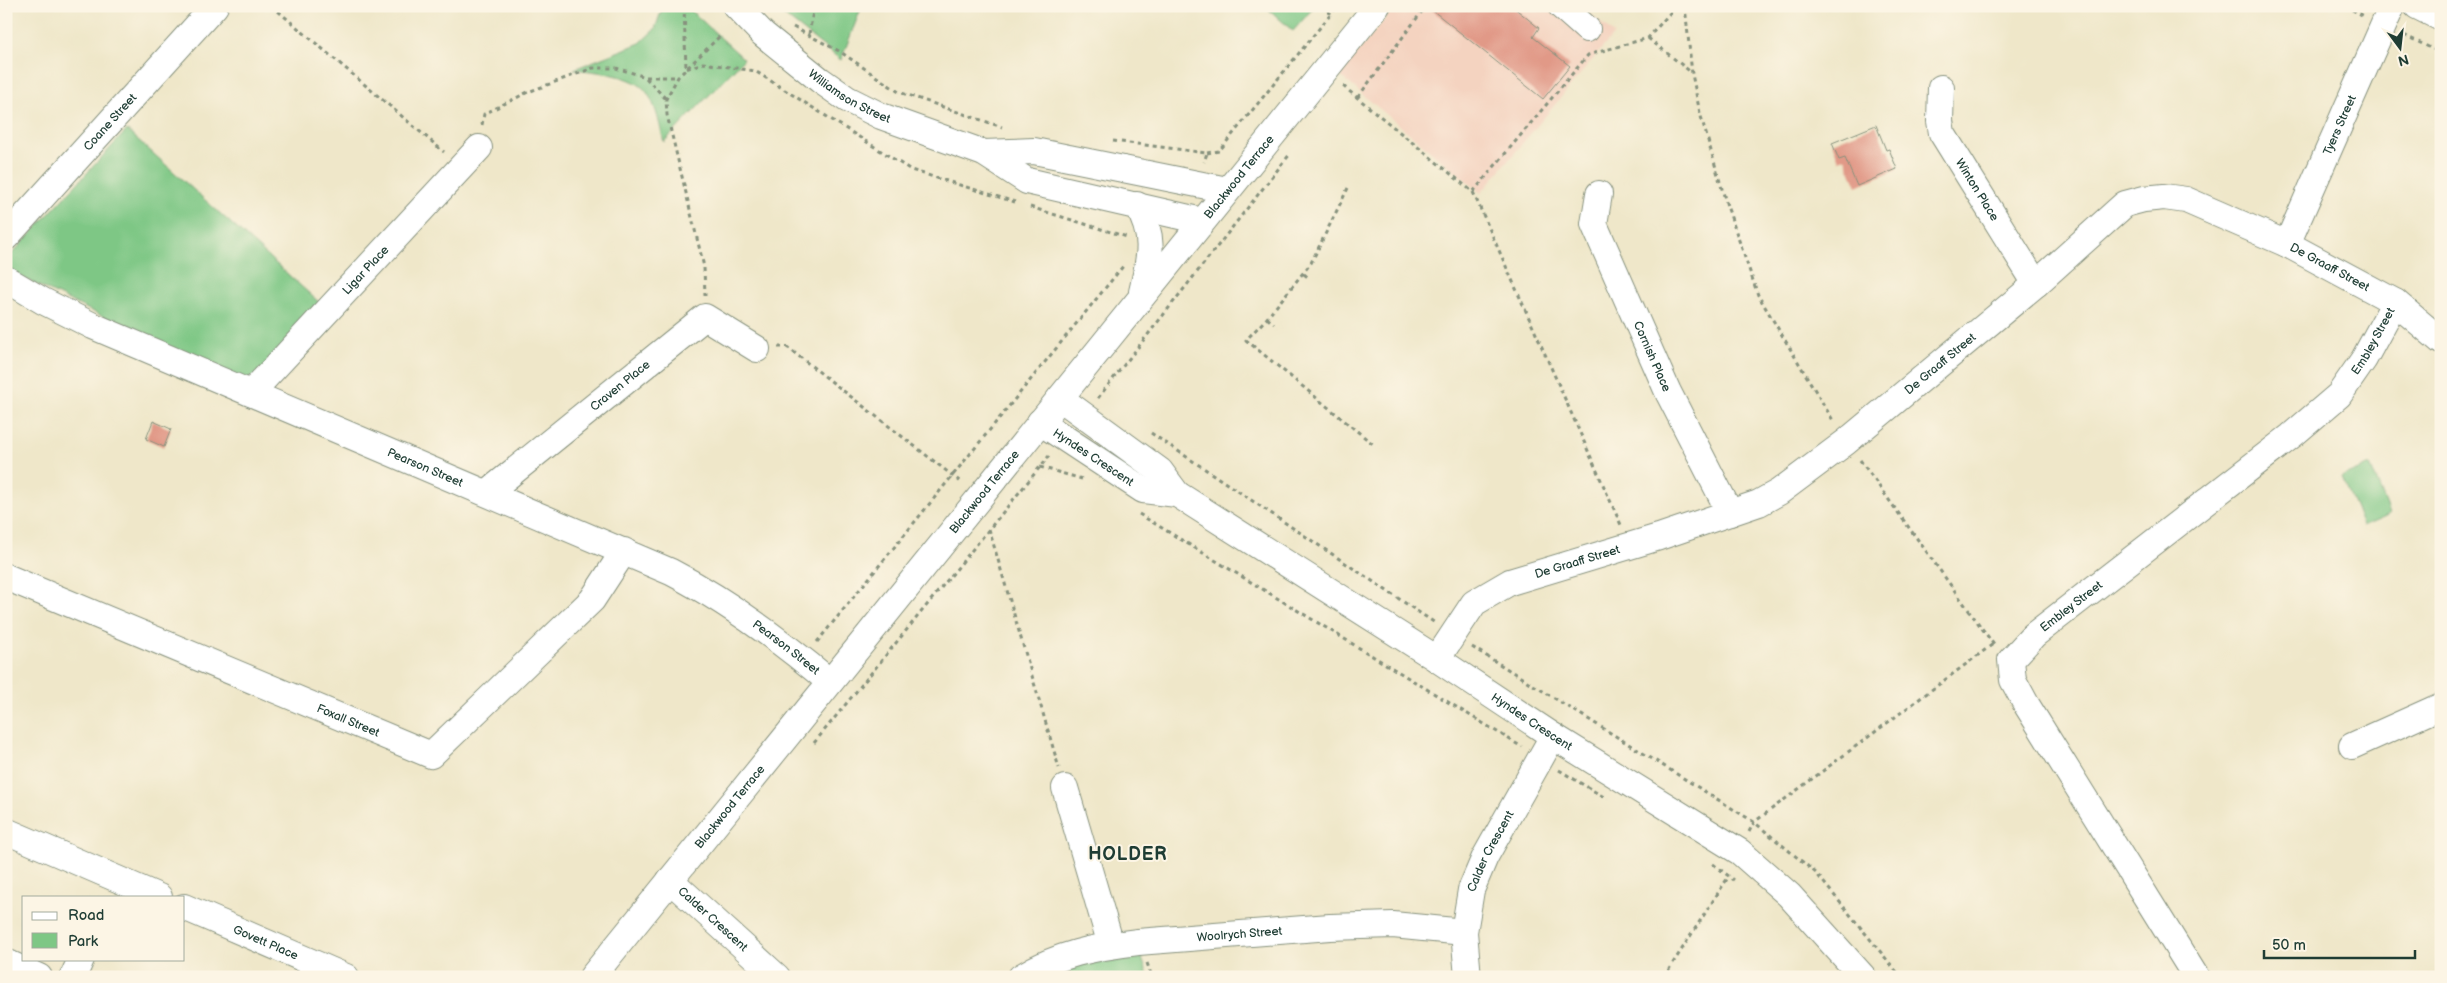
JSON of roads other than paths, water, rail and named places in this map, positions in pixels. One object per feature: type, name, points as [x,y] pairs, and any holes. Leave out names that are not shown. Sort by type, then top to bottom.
[{"type":"street","name":"Coane Street","points":[[6,237],[215,6]]},
{"type":"street","name":"Williamson Street","points":[[736,6],[763,34],[789,56],[847,99],[881,116],[984,153],[1027,181],[1202,221]]},
{"type":"street","name":"Blackwood Terrace","points":[[592,977],[1377,6]]},
{"type":"street","points":[[1561,6],[1588,29]]},
{"type":"street","name":"Tyers Street","points":[[2287,244],[2392,6]]},
{"type":"street","points":[[2417,6],[2441,18]]},
{"type":"street","name":"Winton Place","points":[[1941,88],[1940,121],[1942,133],[2036,284]]},
{"type":"street","name":"Ligar Place","points":[[251,393],[479,148]]},
{"type":"street","name":"Williamson Street","points":[[984,153],[1034,151],[1227,190]]},
{"type":"street","name":"Cornish Place","points":[[1599,194],[1594,224],[1668,392],[1730,512]]},
{"type":"street","name":"De Graaff Street","points":[[1437,660],[1474,603],[1510,582],[1631,546],[1759,503],[1779,492],[1846,442],[2036,284],[2125,204],[2144,199],[2164,197],[2186,200],[2287,244],[2395,302],[2441,341]]},
{"type":"street","points":[[1138,206],[1150,234],[1150,257],[1141,297]]},
{"type":"street","name":"Pearson Street","points":[[6,279],[42,302],[93,326],[487,492],[671,572],[728,604],[803,659],[830,682]]},
{"type":"street","name":"Embley Street","points":[[2196,977],[2026,704],[2014,680],[2011,660],[2034,635],[2276,448],[2339,396],[2364,360],[2395,302]]},
{"type":"street","name":"Craven Place","points":[[487,492],[705,317],[757,349]]},
{"type":"street","name":"Hyndes Crescent","points":[[1060,398],[1095,405],[1160,471],[1177,494],[1437,660],[1546,747],[1740,852],[1789,894],[1862,977]]},
{"type":"street","name":"Hyndes Crescent","points":[[1040,422],[1143,490],[1177,494]]},
{"type":"street","name":"Foxall Street","points":[[6,578],[431,755],[592,600],[624,551]]},
{"type":"street","points":[[2352,746],[2441,706]]},
{"type":"street","name":"Calder Crescent","points":[[1468,977],[1464,932],[1468,902],[1476,876],[1546,747]]},
{"type":"street","points":[[1065,788],[1111,945]]},
{"type":"street","points":[[6,831],[115,888],[154,896]]},
{"type":"street","name":"Calder Crescent","points":[[670,880],[777,977]]},
{"type":"street","name":"Govett Place","points":[[185,907],[346,977]]},
{"type":"street","name":"Woolrych Street","points":[[1021,977],[1043,964],[1068,955],[1111,945],[1330,927],[1392,925],[1464,932]]},
{"type":"street","points":[[73,977],[81,960]]},
{"type":"street","points":[[6,962],[39,977]]},
{"type":"district","name":"HOLDER","points":[[1128,854]]}]
